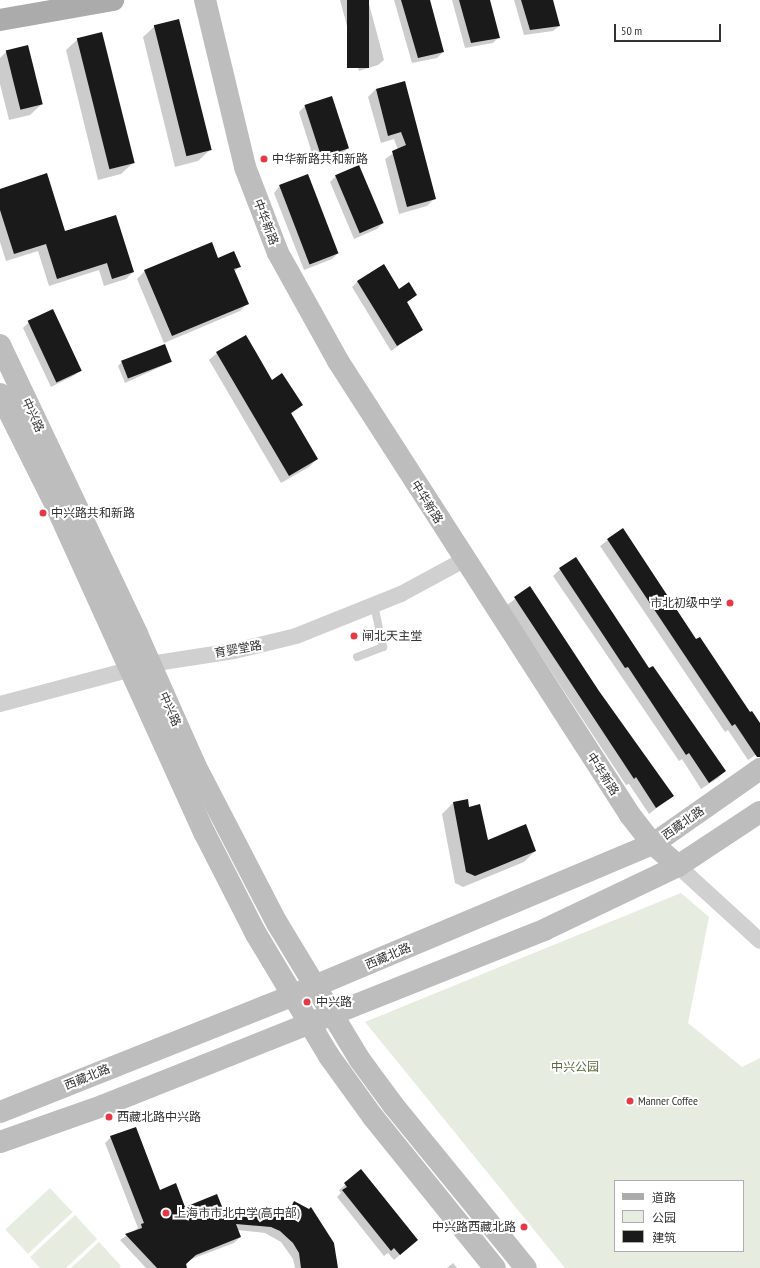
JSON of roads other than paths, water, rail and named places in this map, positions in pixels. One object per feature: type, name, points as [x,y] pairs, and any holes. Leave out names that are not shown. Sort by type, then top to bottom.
[{"type":"main road","points":[[0,20],[113,0]]},
{"type":"main road","name":"中华新路","points":[[205,0],[245,167],[278,254],[338,361],[464,560],[630,815],[653,844],[678,866]]},
{"type":"main road","name":"中兴路","points":[[0,345],[140,667],[205,834],[256,934],[308,1024],[373,1117],[495,1268]]},
{"type":"main road","name":"中兴路","points":[[0,394],[56,506],[140,667],[196,767],[277,923],[314,986],[393,1105],[526,1268]]},
{"type":"main road","name":"西藏北路","points":[[0,1112],[291,996],[653,844],[760,769]]},
{"type":"main road","points":[[0,1142],[102,1106],[546,929],[678,866],[760,812]]},
{"type":"street","name":"育婴堂路","points":[[0,704],[140,667],[265,644],[296,636],[401,594],[464,560]]},
{"type":"street","name":"中华新路","points":[[678,866],[760,941]]},
{"type":"lane","points":[[357,657],[382,647],[374,605]]},
{"type":"place","name":"中华新路共和新路","points":[[264,159]]},
{"type":"place","name":"中兴路共和新路","points":[[43,513]]},
{"type":"place","name":"市北初级中学","points":[[730,603]]},
{"type":"place","name":"闸北天主堂","points":[[354,636]]},
{"type":"place","name":"中兴路","points":[[307,1002]]},
{"type":"place","name":"Manner Coffee","points":[[630,1101]]},
{"type":"place","name":"西藏北路中兴路","points":[[109,1117]]},
{"type":"place","name":"上海市市北中学(高中部)","points":[[166,1213]]},
{"type":"place","name":"中兴路西藏北路","points":[[524,1227]]},
{"type":"park label","name":"中兴公园","points":[[575,1067]]}]
